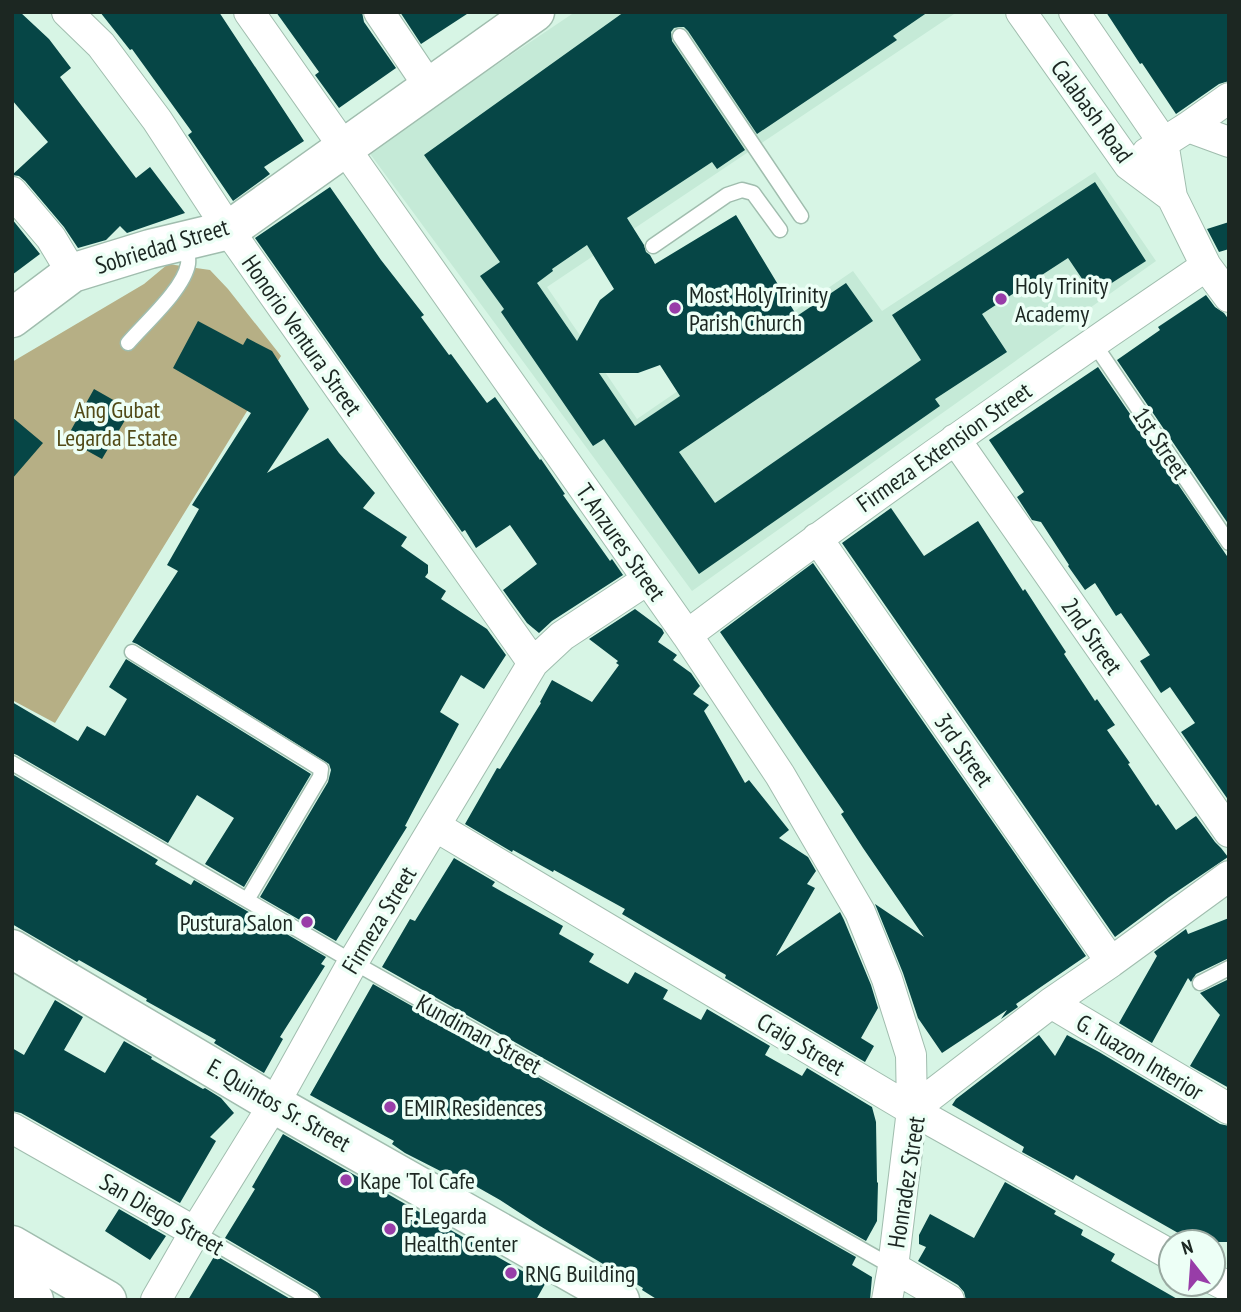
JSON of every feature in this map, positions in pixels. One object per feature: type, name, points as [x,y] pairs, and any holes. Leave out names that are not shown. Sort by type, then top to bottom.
[{"type":"main road","name":"Sobriedad Street","points":[[12,318],[72,273],[150,249],[229,230],[535,12]]},
{"type":"main road","name":"E. Quintos Sr. Street","points":[[12,949],[274,1104],[620,1300]]},
{"type":"main road","points":[[12,1245],[107,1300]]},
{"type":"main road","points":[[12,1287],[34,1300]]},
{"type":"street","name":"Honorio Ventura Street","points":[[67,12],[101,45],[156,120],[229,230],[533,663]]},
{"type":"street","name":"T. Anzures Street","points":[[249,12],[687,635],[780,775],[860,912],[887,979],[911,1055],[912,1110]]},
{"type":"street","points":[[379,12],[430,88]]},
{"type":"street","name":"Calabash Road","points":[[1021,12],[1129,165],[1172,197]]},
{"type":"street","name":"Calabash Road","points":[[1074,12],[1175,135],[1172,197]]},
{"type":"street","points":[[1129,165],[1229,98]]},
{"type":"street","points":[[1175,135],[1229,142]]},
{"type":"street","points":[[12,192],[51,238],[72,273]]},
{"type":"street","points":[[1172,197],[1206,266],[1229,297]]},
{"type":"street","name":"Firmeza Extension Street","points":[[687,635],[955,439],[1206,266]]},
{"type":"street","name":"2nd Street","points":[[955,439],[1229,832]]},
{"type":"street","name":"3rd Street","points":[[817,538],[1111,962]]},
{"type":"street","name":"Firmeza Street","points":[[156,1300],[274,1104],[353,962],[533,663],[562,636],[646,580]]},
{"type":"street","name":"Craig Street","points":[[436,826],[912,1110],[1157,1247]]},
{"type":"street","name":"Honradez Street","points":[[887,1300],[912,1110],[1051,1003],[1229,876]]},
{"type":"street","name":"G. Tuazon Interior","points":[[1051,1003],[1229,1109]]},
{"type":"street","name":"San Diego Street","points":[[12,1128],[195,1233]]},
{"type":"street","name":"Kundiman Street","points":[[893,1267],[949,1300]]},
{"type":"lane","points":[[680,36],[801,216]]},
{"type":"lane","points":[[653,246],[727,195],[742,190],[753,193],[780,230]]},
{"type":"lane","points":[[128,343],[183,279],[188,264],[186,241]]},
{"type":"lane","name":"1st Street","points":[[1093,342],[1229,543]]},
{"type":"lane","points":[[132,652],[321,769],[320,777],[247,900]]},
{"type":"lane","name":"Kundiman Street","points":[[12,763],[353,962],[893,1267]]},
{"type":"lane","points":[[1200,984],[1229,968]]},
{"type":"lane","name":"San Diego Street","points":[[195,1233],[312,1300]]},
{"type":"shaded area","name":"Holy Trinity Academy","points":[[575,12],[957,12],[547,287],[637,419],[853,271],[882,311],[1095,172],[1156,261],[692,591],[368,151]]},
{"type":"green space","name":"Ang Gubat Legarda Estate","points":[[168,264],[210,270],[281,356],[55,723],[12,700],[12,362],[144,284]]},
{"type":"building","points":[[12,12],[20,12],[49,39],[71,68],[60,77],[136,178],[150,167],[185,213],[127,233],[120,226],[106,240],[78,248],[25,181],[12,175],[48,142],[12,100]]},
{"type":"building","points":[[100,12],[219,12],[304,141],[264,167],[270,174],[233,201],[188,135],[192,132],[132,49],[130,50]]},
{"type":"building","points":[[276,12],[362,12],[364,22],[396,68],[339,108],[315,75],[319,72]]},
{"type":"building","points":[[400,12],[470,12],[421,44]]},
{"type":"building","name":"Holy Trinity Academy","points":[[624,12],[928,12],[893,36],[897,40],[757,134],[688,31],[679,27],[671,32],[672,41],[745,150],[717,169],[712,162],[627,218],[646,252],[655,264],[736,215],[797,316],[846,283],[873,321],[679,452],[715,503],[921,360],[892,315],[1095,182],[1146,261],[1093,295],[1068,258],[982,314],[1007,352],[935,399],[940,406],[699,574],[604,439],[593,446],[501,312],[504,309],[480,276],[500,262],[424,155]],"holes":[[[587,245],[614,289],[600,300],[577,341],[537,283]],[[660,365],[680,396],[635,426],[599,373],[638,373]]]},
{"type":"building","points":[[1106,12],[1229,12],[1229,81],[1219,84],[1176,114]]},
{"type":"building","points":[[330,187],[381,260],[424,315],[421,317],[449,355],[451,354],[487,403],[495,397],[610,561],[612,559],[623,575],[552,621],[539,633],[527,623],[503,590],[537,564],[510,525],[476,548],[465,530],[462,532],[255,238]]},
{"type":"building","points":[[12,219],[40,254],[12,275]]},
{"type":"building","points":[[1229,222],[1229,249],[1219,252],[1207,229]]},
{"type":"building","points":[[1206,295],[1229,320],[1229,525],[1117,360],[1160,330],[1158,327]]},
{"type":"building","points":[[198,321],[243,345],[247,338],[272,351],[309,409],[267,473],[328,438],[375,493],[363,508],[407,537],[401,546],[428,565],[425,577],[446,591],[441,599],[487,629],[506,655],[484,689],[461,675],[440,712],[459,724],[405,826],[407,827],[336,941],[260,897],[328,782],[331,770],[329,764],[132,642],[178,571],[167,565],[199,509],[192,505],[251,413],[173,368]]},
{"type":"building","points":[[1098,367],[1229,559],[1229,801],[1181,732],[1195,723],[1170,687],[1161,693],[1140,661],[1150,655],[1121,613],[1116,616],[1095,583],[1085,590],[1041,522],[1032,520],[1017,497],[1024,492],[989,440]]},
{"type":"building","points":[[94,389],[131,410],[102,459],[66,439]]},
{"type":"building","points":[[12,417],[43,443],[12,479]]},
{"type":"building","points":[[891,508],[924,556],[978,521],[1066,652],[1064,654],[1095,701],[1097,699],[1115,725],[1107,730],[1156,806],[1158,804],[1176,830],[1196,816],[1228,857],[1115,937],[842,543]]},
{"type":"building","points":[[813,563],[1086,956],[1016,1004],[1018,1007],[1001,1019],[1007,1010],[942,1053],[918,1018],[875,904],[924,937],[841,814],[844,812],[720,632]]},
{"type":"building","points":[[635,609],[662,629],[664,633],[658,642],[677,655],[673,660],[691,673],[700,686],[693,694],[709,705],[704,711],[745,783],[749,780],[789,830],[779,838],[808,857],[816,871],[807,884],[815,888],[776,956],[840,912],[878,1008],[861,1038],[874,1046],[865,1062],[622,914],[625,909],[554,870],[553,872],[513,850],[512,852],[465,824],[497,768],[500,769],[541,703],[552,680],[592,702],[619,665],[616,663],[618,661],[589,639]]},
{"type":"building","points":[[126,659],[311,774],[244,887],[205,864],[234,818],[197,795],[168,843],[12,753],[12,702],[78,741],[87,726],[105,736],[127,699],[109,687]]},
{"type":"building","points":[[12,774],[158,860],[155,864],[191,885],[194,880],[326,957],[321,964],[325,966],[280,1037],[283,1039],[264,1073],[214,1043],[216,1040],[146,1001],[147,999],[12,924]]},
{"type":"building","points":[[454,858],[495,882],[492,886],[563,926],[559,934],[594,954],[589,962],[628,984],[635,972],[668,990],[663,999],[701,1020],[707,1009],[770,1046],[765,1055],[802,1076],[807,1068],[872,1107],[876,1122],[877,1221],[866,1241],[382,967],[410,919],[415,921]]},
{"type":"building","points":[[1229,918],[1229,958],[1196,974],[1191,982],[1188,978],[1152,1043],[1119,1023],[1157,956],[1154,952],[1186,929],[1188,934]]},
{"type":"building","points":[[1229,979],[1229,1088],[1190,1066],[1220,1015],[1200,993]]},
{"type":"building","points":[[373,984],[856,1257],[852,1265],[872,1277],[870,1300],[658,1300],[642,1290],[643,1288],[500,1200],[463,1179],[462,1182],[405,1153],[392,1144],[394,1141],[310,1095]]},
{"type":"building","points":[[55,1000],[83,1017],[64,1050],[105,1073],[124,1041],[221,1098],[234,1113],[210,1137],[216,1141],[180,1203],[21,1113],[12,1111],[12,1048],[24,1055]]},
{"type":"building","points":[[1039,1035],[1055,1056],[1067,1035],[1220,1124],[1229,1126],[1229,1242],[1227,1228],[1169,1228],[1076,1175],[1073,1180],[1022,1152],[1024,1147],[952,1105],[956,1099]]},
{"type":"building","points":[[283,1134],[545,1284],[536,1300],[322,1300],[317,1292],[225,1238],[255,1189],[252,1187]]},
{"type":"building","points":[[1005,1182],[1056,1211],[1054,1214],[1083,1230],[1081,1235],[1115,1254],[1111,1261],[1157,1287],[1157,1298],[1179,1300],[966,1300],[958,1285],[918,1261],[926,1247],[919,1244],[919,1235],[930,1214],[974,1238]]},
{"type":"building","points":[[119,1209],[166,1236],[150,1260],[105,1231]]},
{"type":"building","points":[[215,1255],[292,1300],[188,1300]]},
{"type":"place","name":"Holy Trinity Academy","points":[[1001,299]]},
{"type":"place","name":"Most Holy Trinity Parish Church","points":[[675,308]]},
{"type":"place","name":"Pustura Salon","points":[[307,922]]},
{"type":"place","name":"EMIR Residences","points":[[390,1107]]},
{"type":"place","name":"Kape 'Tol Cafe","points":[[346,1180]]},
{"type":"place","name":"F. Legarda Health Center","points":[[390,1229]]},
{"type":"place","name":"RNG Building","points":[[511,1273]]}]
